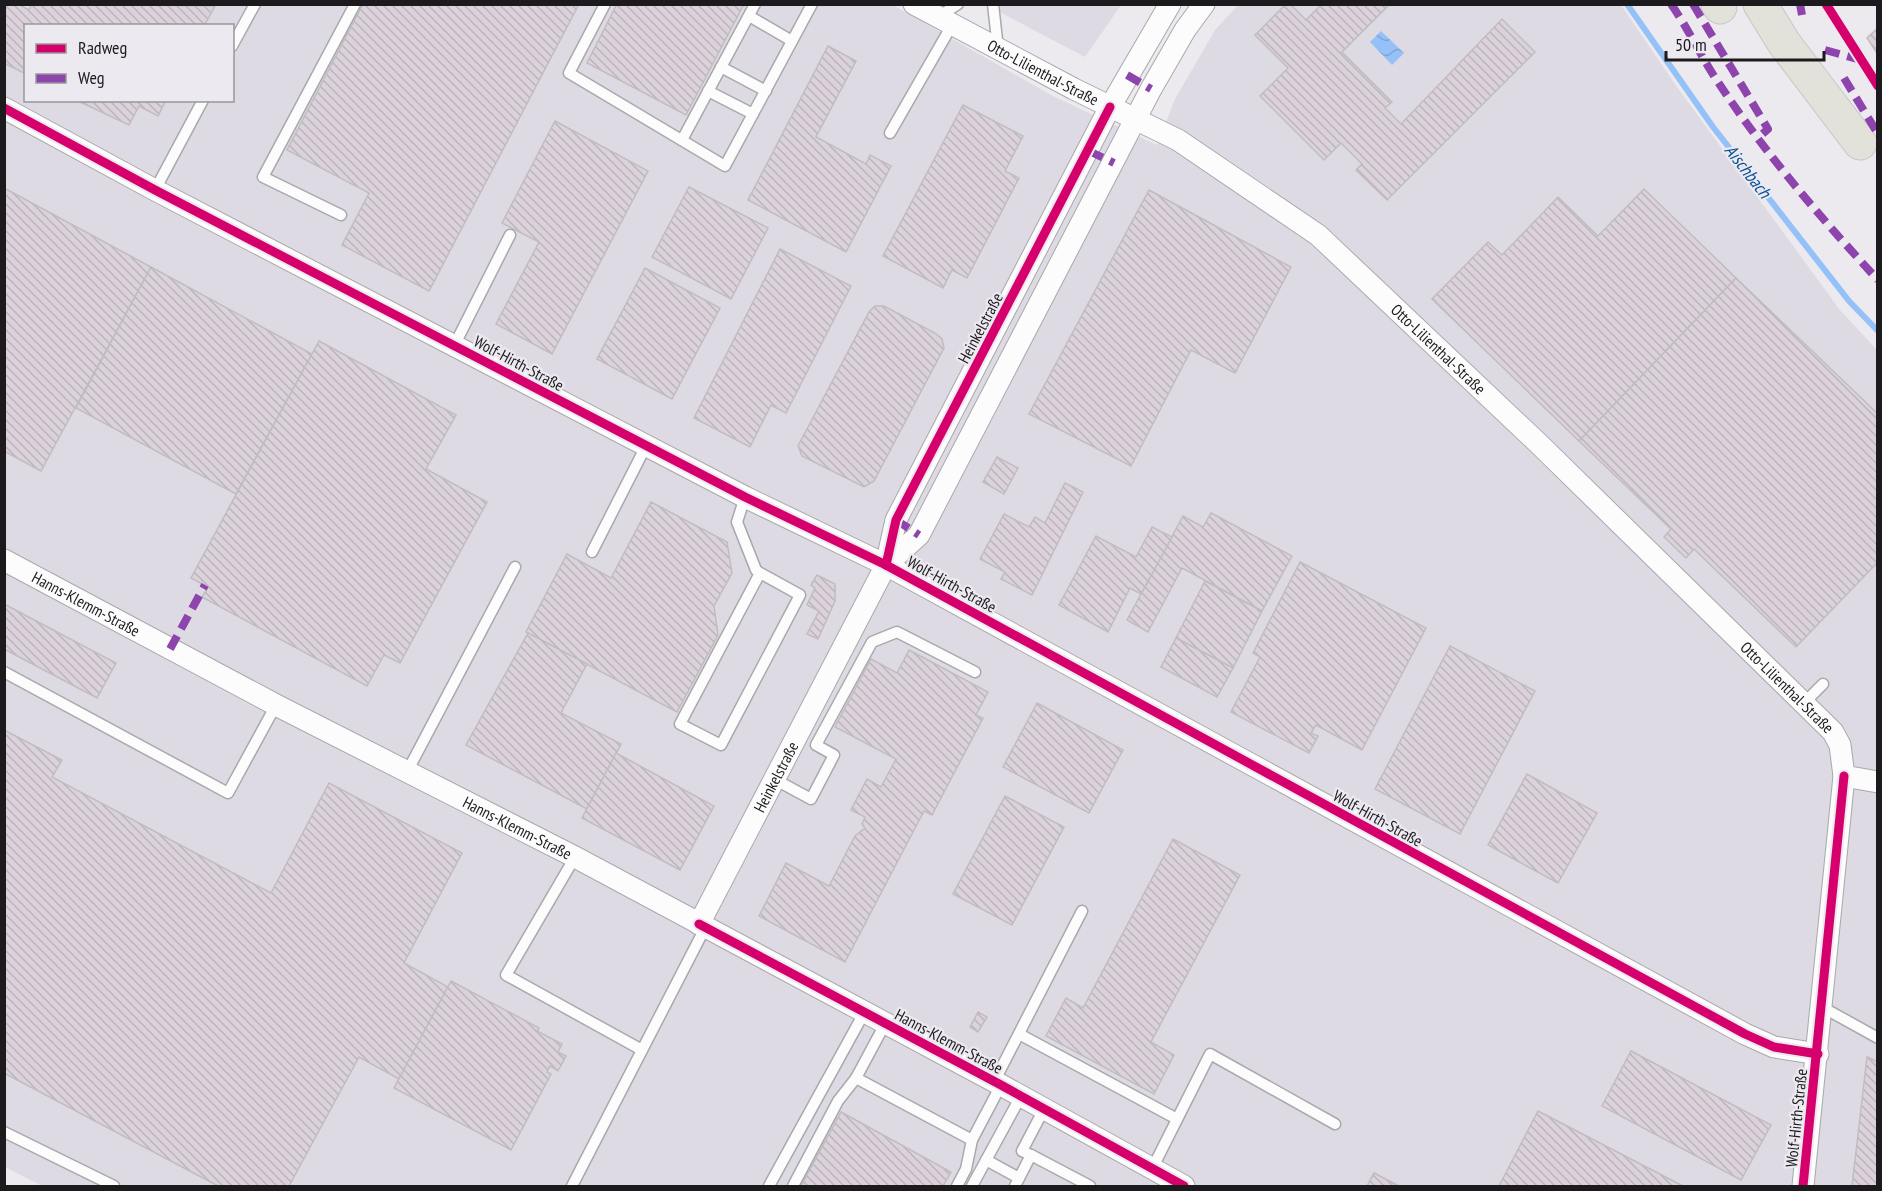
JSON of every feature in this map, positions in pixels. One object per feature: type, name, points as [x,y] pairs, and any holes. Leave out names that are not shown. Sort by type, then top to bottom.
[{"type":"main road","points":[[1760,4],[1796,59],[1860,143]]},
{"type":"street","name":"Otto-Lilienthal-Straße","points":[[914,4],[1188,146],[1275,204],[1336,250],[1833,732],[1840,745],[1844,776]]},
{"type":"street","name":"Heinkelstraße","points":[[702,926],[774,779],[886,565],[896,520],[1110,107],[1170,4]]},
{"type":"street","name":"Heinkelstraße","points":[[886,565],[919,535],[1136,120],[1185,30],[1204,4]]},
{"type":"street","name":"Wolf-Hirth-Straße","points":[[4,108],[155,190],[744,497],[886,565],[1744,1034],[1774,1047],[1818,1054]]},
{"type":"street","name":"Hanns-Klemm-Straße","points":[[4,560],[276,705],[575,857],[998,1083],[1152,1169],[1176,1185]]},
{"type":"street","name":"Wolf-Hirth-Straße","points":[[1803,1186],[1844,776]]},
{"type":"street","points":[[1844,776],[1878,782]]},
{"type":"lane","points":[[234,42],[255,4]]},
{"type":"lane","points":[[341,215],[263,177],[355,4]]},
{"type":"lane","points":[[605,4],[569,73],[725,166],[812,4]]},
{"type":"lane","points":[[682,140],[755,4]]},
{"type":"lane","points":[[890,134],[945,21],[958,4]]},
{"type":"lane","points":[[993,4],[998,49]]},
{"type":"lane","points":[[748,16],[792,41]]},
{"type":"lane","points":[[721,67],[766,91]]},
{"type":"lane","points":[[708,91],[753,114]]},
{"type":"lane","points":[[155,190],[202,102]]},
{"type":"lane","points":[[454,346],[510,235]]},
{"type":"lane","points":[[592,552],[646,446]]},
{"type":"lane","points":[[744,497],[737,522],[756,570],[800,595],[721,745],[681,724],[760,573]]},
{"type":"lane","points":[[408,772],[515,567]]},
{"type":"lane","points":[[774,779],[811,799],[834,755],[816,746],[872,642],[897,632],[975,672]]},
{"type":"lane","points":[[4,672],[228,793],[276,705]]},
{"type":"lane","points":[[1804,703],[1822,684]]},
{"type":"lane","points":[[575,857],[507,975],[642,1050]]},
{"type":"lane","points":[[957,1186],[966,1169],[972,1140],[1019,1034],[1082,911]]},
{"type":"lane","points":[[572,1186],[682,974],[702,926]]},
{"type":"lane","points":[[1822,1006],[1878,1038]]},
{"type":"lane","points":[[769,1186],[864,1013]]},
{"type":"lane","points":[[793,1186],[838,1101],[856,1078],[885,1024]]},
{"type":"lane","points":[[1019,1034],[1177,1119]]},
{"type":"lane","points":[[1152,1169],[1210,1054],[1335,1124]]},
{"type":"lane","points":[[856,1078],[972,1140]]},
{"type":"lane","points":[[972,1186],[1021,1096]]},
{"type":"lane","points":[[1044,1109],[1022,1151],[1090,1186]]},
{"type":"lane","points":[[4,1132],[114,1186]]},
{"type":"lane","points":[[986,1160],[1017,1182],[1031,1155]]},
{"type":"shaded area","points":[[4,5],[893,5],[1051,95],[1157,145],[1175,99],[1215,30],[1238,5],[1621,5],[1677,87],[1840,310],[1877,350],[1877,1186],[42,1186],[5,1167]]},
{"type":"shaded area","points":[[986,5],[1121,5],[1085,57]]},
{"type":"water","points":[[1381,31],[1404,53],[1392,65],[1370,42]]},
{"type":"building","points":[[6,4],[18,4],[29,10],[32,4],[215,6],[205,24],[24,24],[24,73],[4,63]]},
{"type":"building","points":[[363,4],[579,4],[429,291],[342,245],[369,193],[287,150]]},
{"type":"building","points":[[617,4],[744,4],[686,115],[587,63]]},
{"type":"building","points":[[1286,4],[1290,4],[1306,20],[1322,4],[1390,4],[1342,52],[1392,102],[1385,108],[1401,124],[1502,19],[1535,52],[1387,200],[1356,170],[1362,164],[1341,143],[1324,160],[1260,96],[1288,68],[1255,35]]},
{"type":"building","points":[[1878,28],[1878,55],[1867,38]]},
{"type":"building","points":[[828,46],[856,61],[816,137],[866,164],[870,155],[891,166],[846,252],[748,200]]},
{"type":"building","points":[[80,102],[165,102],[158,116],[139,106],[129,125]]},
{"type":"building","points":[[963,105],[1023,136],[1005,171],[1019,178],[967,278],[952,270],[943,288],[883,256]]},
{"type":"building","points":[[555,121],[648,171],[552,354],[496,324],[539,242],[502,223]]},
{"type":"building","points":[[689,187],[768,228],[731,299],[652,257]]},
{"type":"building","points":[[4,188],[151,267],[41,471],[4,451]]},
{"type":"building","points":[[1644,189],[1736,278],[1579,441],[1432,299],[1488,242],[1502,255],[1558,197],[1598,236]]},
{"type":"building","points":[[1149,190],[1291,267],[1235,373],[1191,350],[1131,466],[1029,414]]},
{"type":"building","points":[[780,249],[851,286],[786,413],[771,405],[750,447],[694,418]]},
{"type":"building","points":[[151,267],[312,354],[236,494],[76,408]]},
{"type":"building","points":[[645,268],[720,308],[672,399],[597,359]]},
{"type":"building","points":[[1736,278],[1878,414],[1878,562],[1796,647],[1694,549],[1686,558],[1664,537],[1671,529],[1579,441]]},
{"type":"building","points":[[875,306],[884,306],[935,333],[942,339],[944,348],[874,481],[864,487],[802,456],[798,446],[869,312]]},
{"type":"building","points":[[319,341],[456,415],[426,469],[487,502],[400,663],[384,655],[367,686],[202,597],[208,587],[191,578]]},
{"type":"building","points":[[997,457],[1018,468],[1004,494],[983,482]]},
{"type":"building","points":[[1065,483],[1083,492],[1032,595],[1001,579],[1005,572],[980,559],[1004,514],[1029,527],[1035,517],[1045,523]]},
{"type":"building","points":[[651,502],[727,542],[732,573],[714,606],[718,635],[677,712],[526,632],[567,554],[611,578]]},
{"type":"building","points":[[1211,513],[1292,556],[1262,611],[1182,568],[1148,632],[1127,620],[1183,516],[1203,527]]},
{"type":"building","points":[[1152,527],[1172,537],[1141,594],[1130,588],[1108,632],[1059,605],[1096,536],[1136,557]]},
{"type":"building","points":[[1300,562],[1426,628],[1362,750],[1316,725],[1311,733],[1318,736],[1309,753],[1231,712],[1260,657],[1253,653]]},
{"type":"building","points":[[817,575],[835,584],[835,601],[818,639],[807,634],[819,611],[807,605],[815,588],[811,585]]},
{"type":"building","points":[[1205,581],[1262,611],[1233,668],[1176,638]]},
{"type":"building","points":[[4,604],[116,663],[97,698],[4,649]]},
{"type":"building","points":[[528,633],[587,664],[561,713],[621,744],[587,809],[466,745]]},
{"type":"building","points":[[1176,638],[1233,668],[1217,697],[1161,667]]},
{"type":"building","points":[[1450,646],[1535,691],[1460,834],[1375,789]]},
{"type":"building","points":[[909,650],[988,692],[976,715],[983,718],[932,815],[924,811],[845,962],[759,916],[786,863],[829,886],[855,836],[865,828],[862,824],[865,817],[851,810],[867,779],[881,787],[896,759],[835,727],[871,659],[897,673]]},
{"type":"building","points":[[1037,703],[1123,750],[1089,813],[1003,767]]},
{"type":"building","points":[[4,730],[62,760],[52,777],[271,893],[329,783],[462,853],[404,963],[448,987],[399,1079],[359,1057],[289,1186],[218,1186],[4,1073]]},
{"type":"building","points":[[616,753],[714,806],[680,870],[582,818]]},
{"type":"building","points":[[1527,774],[1597,813],[1558,883],[1488,845]]},
{"type":"building","points":[[1005,796],[1064,827],[1012,925],[953,894]]},
{"type":"building","points":[[1173,839],[1240,875],[1151,1042],[1174,1055],[1154,1094],[1046,1036],[1066,998],[1083,1008]]},
{"type":"building","points":[[451,981],[539,1028],[537,1031],[562,1044],[558,1052],[566,1056],[558,1071],[550,1066],[547,1072],[551,1074],[511,1150],[394,1088]]},
{"type":"building","points":[[978,1012],[987,1017],[978,1032],[970,1027]]},
{"type":"building","points":[[1631,1051],[1771,1125],[1741,1180],[1602,1106]]},
{"type":"building","points":[[1867,1057],[1878,1062],[1878,1186],[1852,1186]]},
{"type":"building","points":[[1538,1111],[1683,1186],[1499,1186]]},
{"type":"building","points":[[841,1112],[951,1172],[943,1186],[801,1186]]},
{"type":"building","points":[[1374,1173],[1399,1186],[1367,1186]]},
{"type":"waterway","name":"Aischbach","points":[[1627,4],[1713,127],[1849,301],[1878,331]]},
{"type":"marked path","points":[[1671,4],[1716,79],[1753,132],[1814,208],[1878,280]]},
{"type":"marked path","points":[[1693,4],[1768,129],[1758,138]]},
{"type":"marked path","points":[[1800,4],[1802,15]]},
{"type":"marked path","points":[[1825,50],[1861,60]]},
{"type":"marked path","points":[[1127,75],[1151,89]]},
{"type":"marked path","points":[[1844,78],[1878,134]]},
{"type":"marked path","points":[[1089,151],[1114,163]]},
{"type":"marked path","points":[[896,520],[919,535]]},
{"type":"marked path","points":[[170,649],[205,585]]},
{"type":"cycle path","points":[[1826,4],[1878,86]]},
{"type":"cycle path","points":[[886,565],[896,520],[1110,107]]},
{"type":"cycle path","points":[[4,108],[155,190],[745,497],[886,565],[1745,1034],[1774,1047],[1818,1054]]},
{"type":"cycle path","points":[[1803,1186],[1844,776]]},
{"type":"cycle path","points":[[699,924],[1001,1085],[1184,1186]]}]
